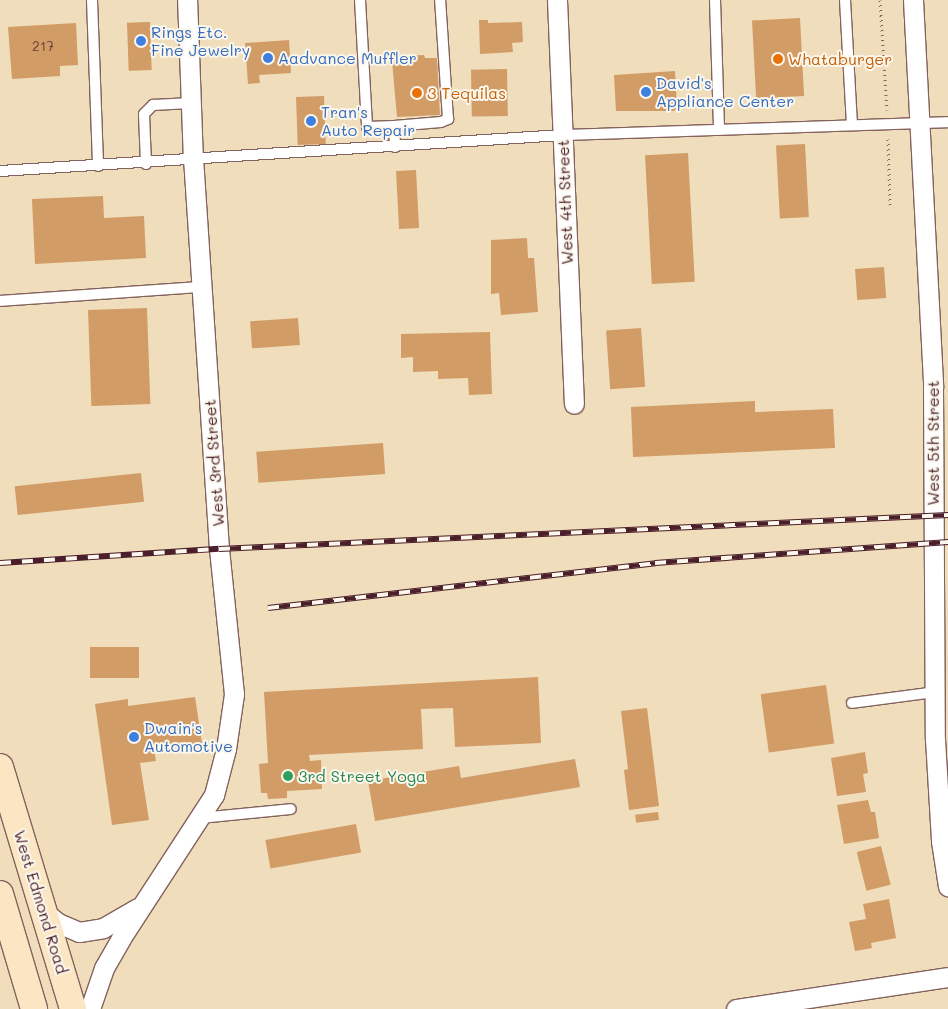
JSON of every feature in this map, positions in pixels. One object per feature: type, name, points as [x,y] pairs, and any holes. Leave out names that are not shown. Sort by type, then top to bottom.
[{"type":"main road","name":"West Edmond Road","points":[[0,767],[73,1009]]},
{"type":"main road","points":[[0,894],[34,1009]]},
{"type":"street","name":"West 3rd Street","points":[[90,1009],[104,968],[214,795],[226,749],[234,694],[219,549],[193,161],[187,0]]},
{"type":"street","name":"West 4th Street","points":[[557,0],[574,404]]},
{"type":"street","name":"West 5th Street","points":[[913,0],[933,387],[941,613],[935,692],[940,822],[948,886]]},
{"type":"street","name":"West 3rd Street","points":[[43,911],[58,923],[79,932],[103,928],[121,920],[144,903]]},
{"type":"street","points":[[736,1009],[814,1004],[948,977]]},
{"type":"lane","points":[[92,0],[98,166]]},
{"type":"lane","points":[[360,0],[367,126],[441,122],[448,118],[440,0]]},
{"type":"lane","points":[[714,0],[719,130]]},
{"type":"lane","points":[[845,0],[852,125]]},
{"type":"lane","points":[[146,164],[144,114],[153,105],[191,103]]},
{"type":"lane","points":[[0,171],[193,161],[562,135],[948,122]]},
{"type":"lane","points":[[394,126],[395,147]]},
{"type":"lane","points":[[0,301],[202,287]]},
{"type":"lane","points":[[852,703],[935,692]]},
{"type":"lane","points":[[200,818],[290,809]]},
{"type":"path","points":[[880,0],[890,206]]},
{"type":"building","name":"Whataburger","points":[[800,18],[804,96],[756,98],[752,21]]},
{"type":"building","points":[[479,20],[488,20],[488,23],[522,22],[523,42],[512,43],[513,52],[480,54]]},
{"type":"building","points":[[150,22],[152,70],[129,71],[127,23]]},
{"type":"building","points":[[76,23],[78,65],[60,66],[60,76],[12,79],[8,27]]},
{"type":"building","name":"Aadvance Muffler","points":[[289,40],[291,73],[259,75],[260,83],[248,84],[245,43]]},
{"type":"building","name":"3 Tequilas","points":[[424,55],[425,58],[437,58],[440,115],[397,117],[392,61],[403,60],[403,56]]},
{"type":"building","points":[[507,69],[508,116],[472,117],[471,70]]},
{"type":"building","points":[[675,71],[677,108],[674,111],[616,111],[614,75]]},
{"type":"building","name":"Tran's Auto Repair","points":[[324,96],[326,144],[298,145],[296,97]]},
{"type":"building","points":[[805,144],[809,217],[780,218],[776,146]]},
{"type":"building","points":[[688,153],[695,282],[652,284],[645,155]]},
{"type":"building","points":[[416,170],[419,228],[399,229],[396,171]]},
{"type":"building","points":[[103,196],[104,218],[144,216],[146,258],[35,264],[32,199]]},
{"type":"building","points":[[527,238],[528,258],[534,258],[538,312],[501,315],[499,293],[491,294],[491,240]]},
{"type":"building","points":[[884,267],[886,298],[857,300],[855,269]]},
{"type":"building","points":[[147,308],[150,404],[91,406],[88,310]]},
{"type":"building","points":[[298,318],[300,345],[252,348],[250,321]]},
{"type":"building","points":[[641,328],[645,387],[610,389],[606,330]]},
{"type":"building","points":[[490,332],[492,394],[469,395],[468,378],[438,379],[438,371],[413,372],[413,357],[401,358],[401,334]]},
{"type":"building","points":[[755,401],[755,412],[833,409],[835,448],[633,457],[631,407]]},
{"type":"building","points":[[383,443],[385,474],[258,483],[256,452]]},
{"type":"building","points":[[141,473],[144,502],[18,515],[15,486]]},
{"type":"building","points":[[90,647],[139,647],[139,678],[90,678]]},
{"type":"building","points":[[538,677],[541,743],[455,747],[453,708],[421,709],[423,749],[309,755],[310,761],[321,760],[322,789],[287,791],[287,798],[268,799],[267,793],[261,793],[259,764],[268,763],[264,692]]},
{"type":"building","points":[[826,685],[834,743],[769,753],[761,694]]},
{"type":"building","points":[[195,697],[202,743],[154,750],[156,761],[140,763],[149,820],[112,825],[95,704],[128,699],[128,706]]},
{"type":"building","points":[[647,708],[659,806],[629,810],[624,770],[628,769],[621,711]]},
{"type":"building","points":[[865,752],[868,773],[863,774],[866,792],[837,796],[831,758]]},
{"type":"building","points":[[575,759],[580,787],[375,821],[368,781],[459,766],[461,778]]},
{"type":"building","points":[[868,800],[871,812],[875,812],[879,838],[844,844],[837,805]]},
{"type":"building","points":[[658,812],[659,820],[636,823],[635,815]]},
{"type":"building","points":[[356,824],[361,853],[270,869],[265,840]]},
{"type":"building","points":[[881,846],[891,885],[866,891],[857,852]]},
{"type":"building","points":[[889,899],[896,938],[871,943],[872,948],[855,951],[849,922],[866,919],[863,904]]},
{"type":"railway","points":[[0,563],[219,549],[948,515]]},
{"type":"railway","points":[[268,608],[655,563],[948,542]]},
{"type":"place","name":"Rings Etc. Fine Jewelry","points":[[141,41]]},
{"type":"place","name":"Aadvance Muffler","points":[[268,58]]},
{"type":"place","name":"Whataburger","points":[[778,59]]},
{"type":"place","name":"David's Appliance Center","points":[[646,92]]},
{"type":"place","name":"3 Tequilas","points":[[417,93]]},
{"type":"place","name":"Tran's Auto Repair","points":[[311,121]]},
{"type":"place","name":"Dwain's Automotive","points":[[134,737]]},
{"type":"place","name":"3rd Street Yoga","points":[[288,776]]}]
